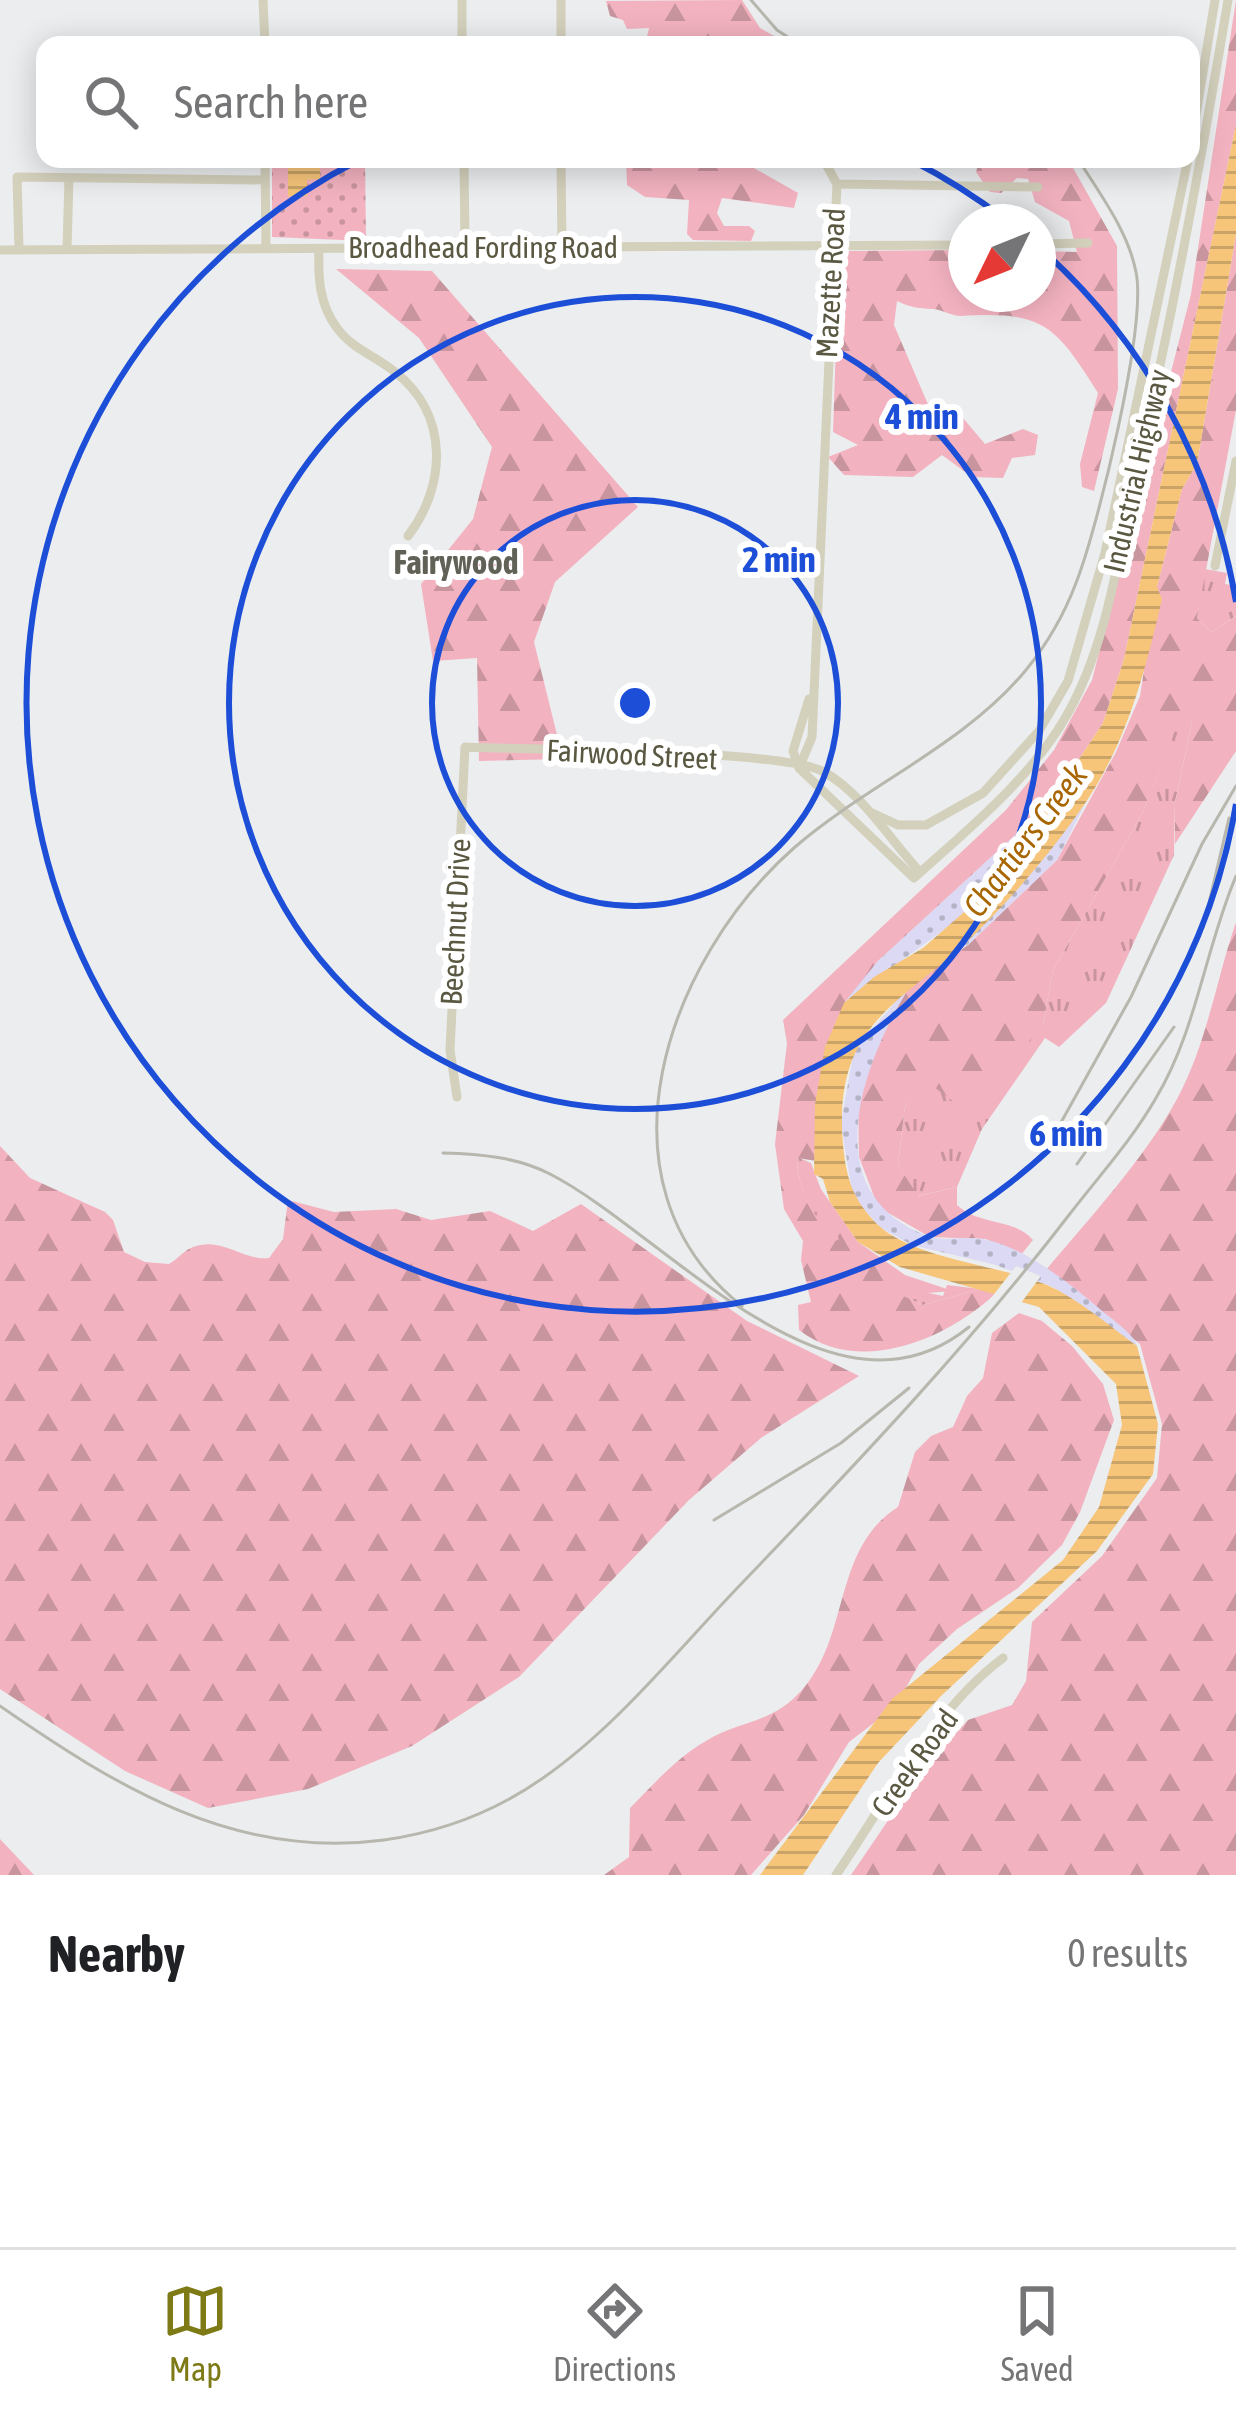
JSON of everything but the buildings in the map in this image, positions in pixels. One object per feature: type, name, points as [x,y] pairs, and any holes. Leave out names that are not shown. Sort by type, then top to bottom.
[{"type":"street","points":[[263,0],[265,36]]},
{"type":"street","points":[[462,0],[462,36]]},
{"type":"street","points":[[561,0],[561,36]]},
{"type":"street","points":[[1200,90],[1215,0]]},
{"type":"street","name":"Industrial Highway","points":[[1200,163],[1228,0]]},
{"type":"street","points":[[265,168],[266,248]]},
{"type":"street","points":[[464,168],[465,248]]},
{"type":"street","points":[[562,168],[562,248]]},
{"type":"street","name":"Mazette Road","points":[[799,768],[793,751],[809,699],[837,184],[828,168]]},
{"type":"street","name":"Industrial Highway","points":[[860,806],[889,823],[918,826],[946,817],[983,793],[1039,731],[1082,644],[1159,316],[1186,168]]},
{"type":"street","name":"Industrial Highway","points":[[917,875],[1037,758],[1065,718],[1090,665],[1180,279],[1199,168]]},
{"type":"street","points":[[19,249],[17,177],[266,180]]},
{"type":"street","points":[[67,249],[69,178]]},
{"type":"street","points":[[837,184],[1038,187]]},
{"type":"street","points":[[1056,244],[1088,244]]},
{"type":"street","name":"Broadhead Fording Road","points":[[0,250],[948,245]]},
{"type":"street","points":[[319,248],[319,284],[334,324],[356,347],[407,382],[435,433],[435,484],[408,536]]},
{"type":"street","points":[[1215,566],[1236,461]]},
{"type":"street","name":"Fairwood Street","points":[[465,747],[753,760],[824,772],[860,806],[917,875]]},
{"type":"street","name":"Beechnut Drive","points":[[457,1097],[450,1050],[465,747]]},
{"type":"street","points":[[799,768],[917,875]]},
{"type":"street","name":"Creek Road","points":[[836,1875],[899,1777],[977,1679],[1003,1658]]},
{"type":"green space","points":[[742,0],[760,28],[774,36],[647,36],[649,28],[627,29],[623,20],[610,16],[606,1]]},
{"type":"green space","points":[[1236,0],[1236,125],[1124,659],[1103,723],[1049,804],[877,962],[815,1104],[817,1161],[797,1158],[804,1192],[834,1242],[839,1239],[810,1187],[809,1172],[858,1242],[905,1275],[953,1291],[914,1294],[901,1287],[897,1293],[923,1305],[980,1289],[995,1294],[953,1325],[902,1346],[848,1351],[823,1344],[799,1330],[798,1305],[811,1302],[801,1260],[803,1241],[784,1209],[775,1144],[787,1043],[783,1020],[1006,810],[1054,750],[1092,680],[1191,294]]},
{"type":"green space","points":[[272,168],[365,168],[366,241],[272,237]]},
{"type":"green space","points":[[626,168],[754,168],[798,193],[794,208],[722,198],[717,213],[724,226],[749,226],[755,231],[751,241],[693,240],[687,234],[689,200],[645,197],[627,185]]},
{"type":"green space","points":[[977,168],[1073,168],[1117,246],[1118,389],[1094,491],[1082,487],[1080,464],[1098,393],[1057,337],[1029,320],[958,316],[897,301],[894,325],[930,409],[957,411],[985,444],[1023,429],[1038,435],[1035,455],[1012,458],[1003,478],[972,477],[942,455],[913,477],[844,475],[828,457],[858,445],[833,432],[839,256],[847,251],[948,250],[948,312],[1056,312],[1056,251],[1077,252],[1069,221],[1056,214],[1056,204],[1035,202],[1028,179],[1017,178],[1001,193],[990,192]]},
{"type":"green space","points":[[1236,234],[1236,410],[1197,618],[1211,632],[1236,616],[1236,751],[1175,844],[1175,803],[1192,722],[1183,708],[1143,812],[1053,970],[1043,1025],[999,1076],[962,1108],[930,1084],[905,1106],[898,1165],[918,1196],[957,1187],[957,1205],[966,1212],[1017,1228],[1033,1240],[1020,1256],[986,1239],[930,1237],[878,1207],[859,1157],[858,1098],[879,1036],[911,984],[968,945],[1057,860],[1116,752],[1140,696],[1157,587],[1182,489],[1197,464]]},
{"type":"green space","points":[[336,269],[432,271],[638,507],[555,582],[534,642],[563,759],[479,761],[477,658],[433,661],[421,584],[473,519],[492,447],[419,338]]},
{"type":"green space","points":[[1205,569],[1227,573],[1225,584],[1236,586],[1236,616],[1211,632],[1197,618]]},
{"type":"green space","points":[[1183,706],[1192,722],[1175,803],[1174,855],[1106,1003],[1059,1047],[1045,1038],[982,1129],[957,1187],[917,1196],[898,1165],[905,1106],[929,1084],[1043,1025],[1053,970],[1143,812]]},
{"type":"green space","points":[[1236,922],[1236,1875],[851,1875],[921,1772],[968,1720],[1012,1705],[1026,1681],[1032,1622],[1102,1556],[1157,1478],[1162,1424],[1140,1344],[1046,1270],[1132,1166],[1177,1099],[1204,1034]]},
{"type":"green space","points":[[0,1146],[30,1178],[105,1212],[113,1220],[124,1252],[145,1262],[169,1264],[204,1244],[269,1258],[283,1239],[288,1200],[334,1212],[396,1209],[431,1220],[490,1211],[533,1231],[581,1204],[747,1321],[859,1376],[761,1438],[689,1500],[519,1677],[412,1746],[308,1789],[208,1808],[125,1771],[0,1689]]},
{"type":"green space","points":[[797,1157],[811,1163],[840,1240],[834,1243],[808,1203]]},
{"type":"green space","points":[[947,1285],[980,1289],[923,1305],[896,1293],[900,1287],[943,1296]]},
{"type":"green space","points":[[1019,1313],[1042,1321],[1072,1346],[1103,1384],[1114,1420],[1080,1512],[1062,1545],[1018,1588],[957,1629],[919,1664],[896,1706],[849,1742],[804,1815],[751,1875],[604,1875],[629,1857],[630,1808],[666,1772],[706,1741],[779,1710],[802,1690],[828,1644],[862,1546],[898,1507],[915,1452],[931,1436],[953,1427],[967,1396],[983,1378],[992,1333]]},
{"type":"green space","points":[[0,1839],[34,1875],[0,1875]]},
{"type":"sand","points":[[1049,804],[976,906],[844,1003],[877,962]]},
{"type":"sand","points":[[1085,804],[1057,860],[968,945],[956,949],[1023,882]]},
{"type":"sand","points":[[911,984],[877,1050],[865,1086],[858,1122],[859,1157],[869,1189],[892,1216],[928,1236],[983,1239],[1030,1258],[1117,1323],[1137,1346],[1053,1287],[996,1265],[912,1245],[881,1228],[853,1198],[841,1123],[854,1050]]},
{"type":"shaded area","points":[[1236,125],[1236,234],[1197,464],[1182,489],[1157,587],[1162,599],[1156,626],[1124,729],[1086,802],[1036,867],[954,954],[880,1016],[850,1067],[843,1101],[849,1178],[856,1197],[877,1224],[934,1254],[1047,1285],[1137,1346],[1158,1424],[1153,1474],[1097,1551],[941,1696],[878,1763],[803,1875],[760,1875],[892,1699],[1063,1560],[1099,1507],[1122,1425],[1116,1384],[1039,1307],[900,1267],[858,1242],[830,1202],[823,1179],[814,1174],[815,1104],[825,1047],[844,1003],[874,977],[923,948],[996,884],[1103,723],[1124,659]]},
{"type":"shaded area","points":[[288,168],[320,168],[320,179],[307,180],[307,196],[288,196]]},
{"type":"pier","points":[[1016,1266],[1041,1276],[1018,1307],[991,1298]]},
{"type":"railway","points":[[751,0],[786,36]]},
{"type":"railway","points":[[742,1306],[695,1256],[667,1198],[657,1136],[662,1072],[681,1009],[711,949],[750,894],[823,824],[945,742],[1001,697],[1034,660],[1066,606],[1108,474],[1128,379],[1137,299],[1136,272],[1127,242],[1084,168]]},
{"type":"railway","points":[[1040,1160],[1131,997],[1202,844],[1236,786]]},
{"type":"railway","points":[[1203,928],[1229,818]]},
{"type":"railway","points":[[0,1706],[134,1789],[228,1828],[278,1839],[330,1843],[426,1832],[487,1810],[543,1778],[623,1710],[871,1447],[992,1310],[1115,1158],[1170,1072],[1236,876]]},
{"type":"railway","points":[[1077,1164],[1174,1027]]},
{"type":"railway","points":[[443,1153],[498,1158],[550,1174],[752,1315],[807,1344],[862,1359],[916,1355],[969,1327]]},
{"type":"railway","points":[[714,1520],[841,1443],[909,1388]]},
{"type":"district","name":"Fairywood","points":[[456,562]]},
{"type":"water label","name":"Chartiers Creek","points":[[1025,840]]}]
